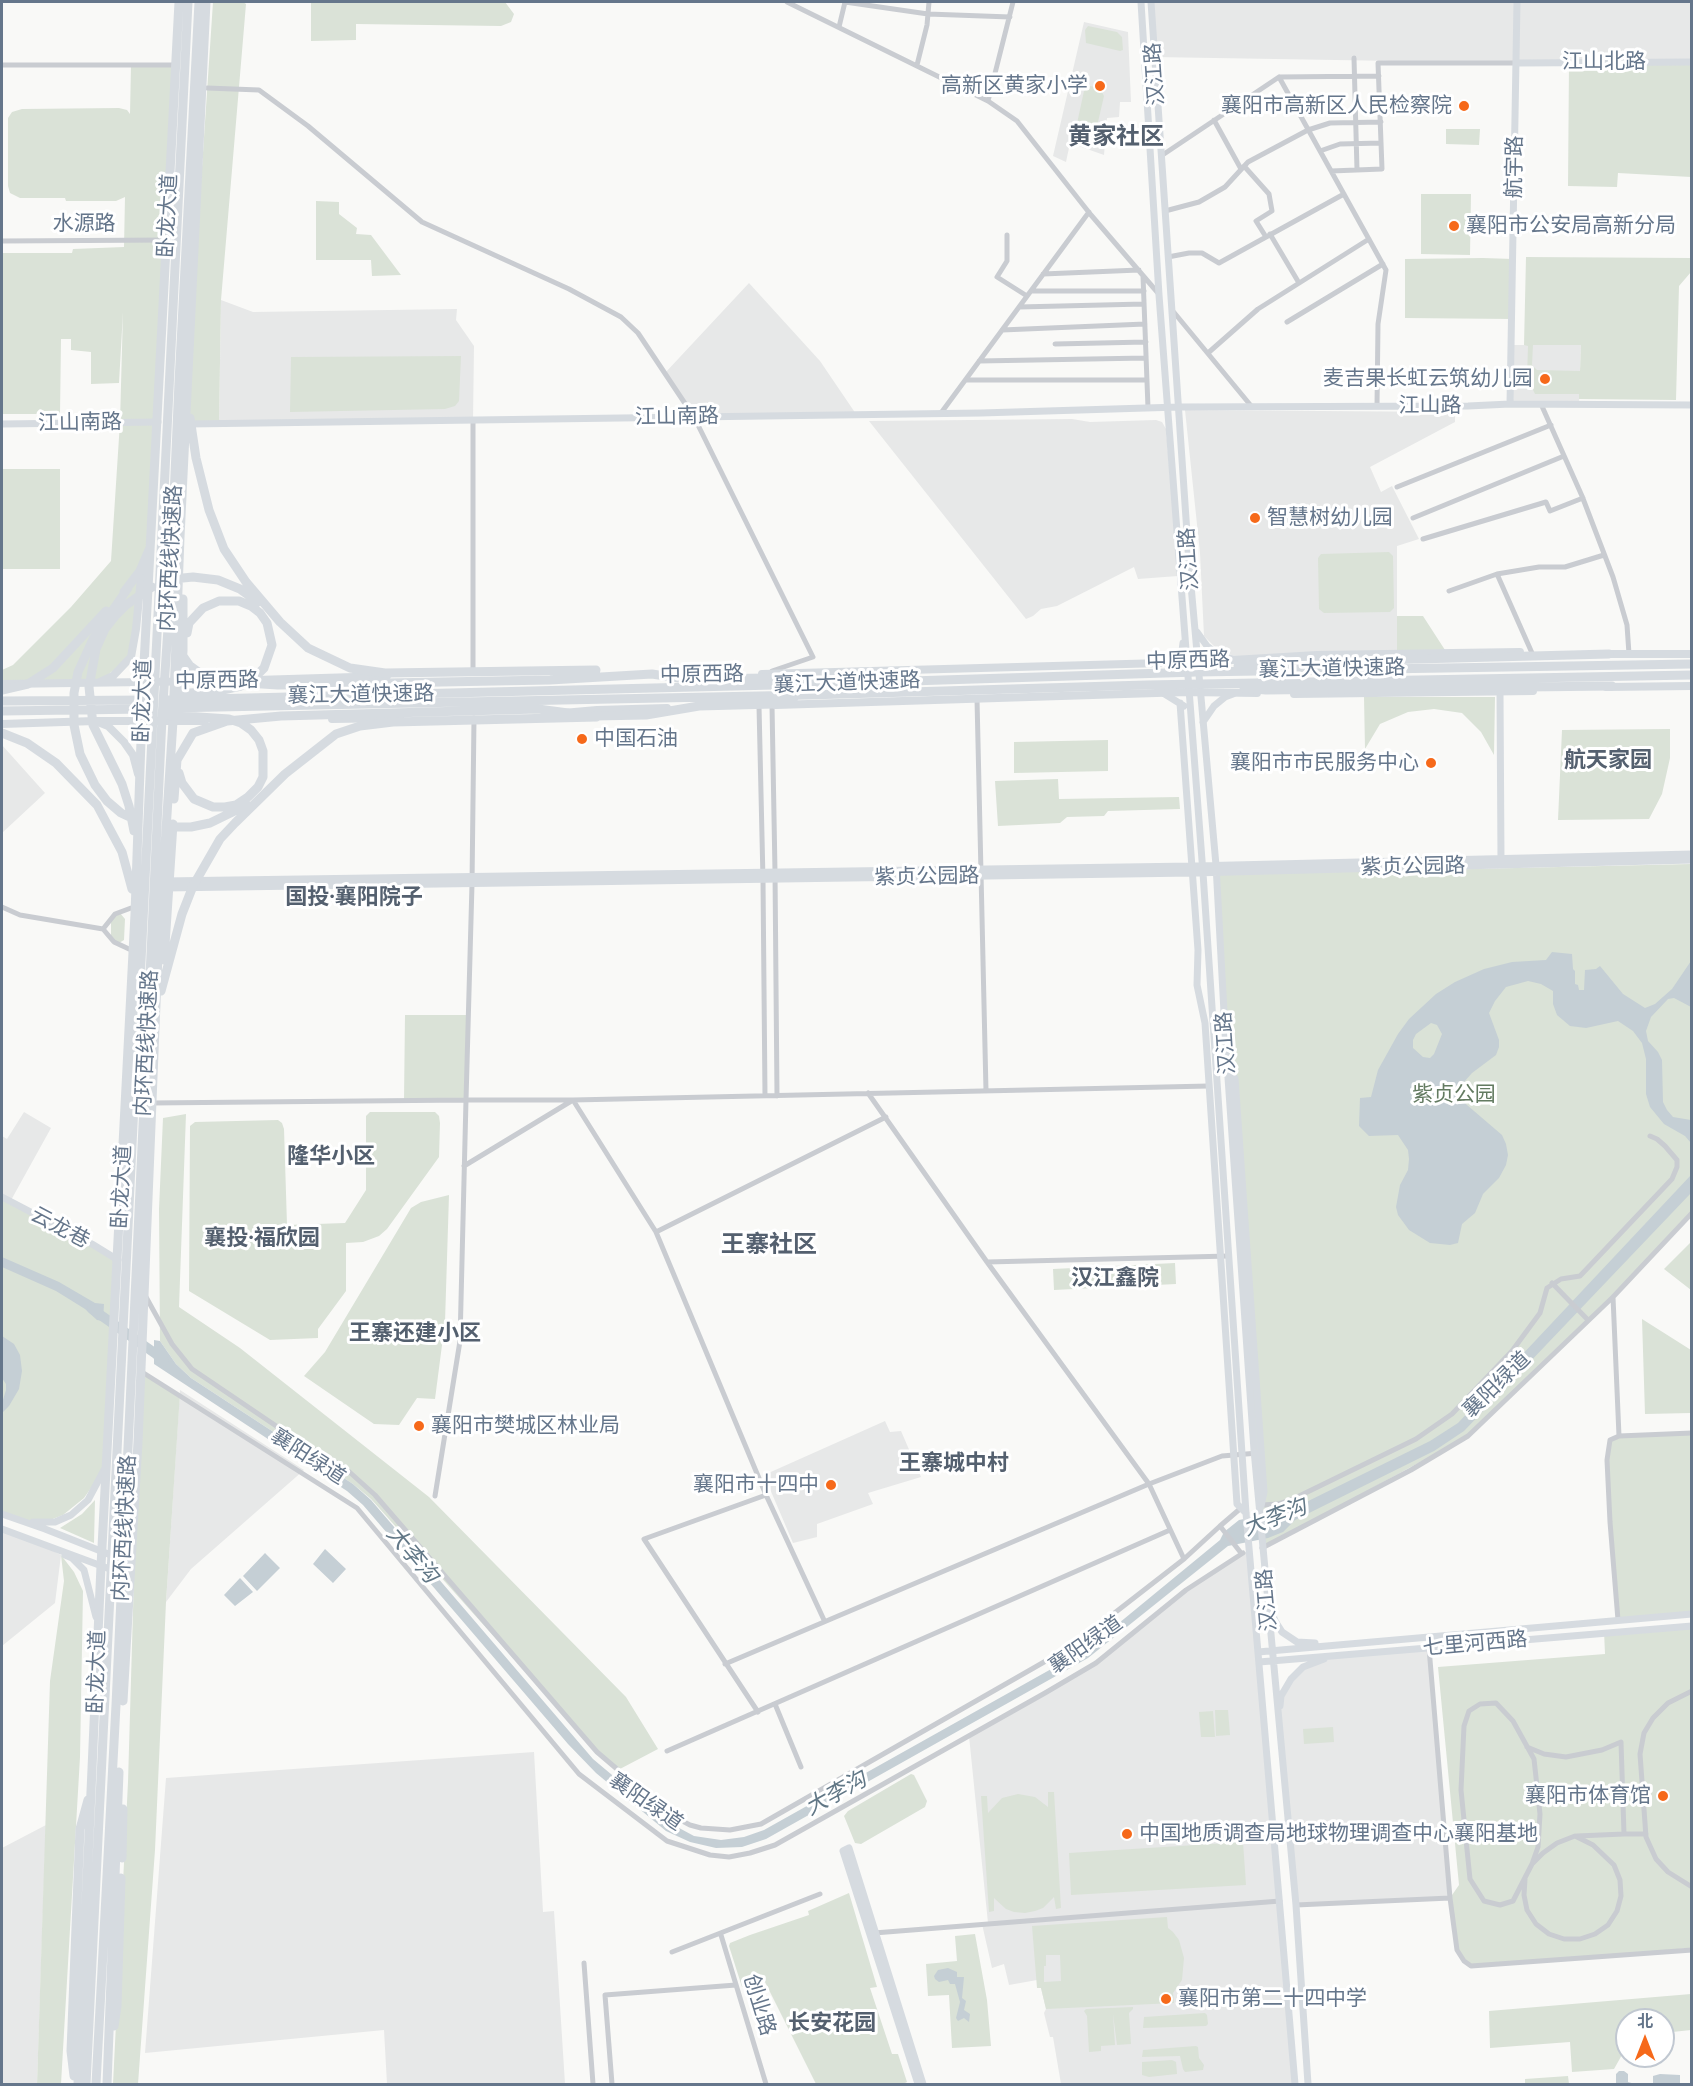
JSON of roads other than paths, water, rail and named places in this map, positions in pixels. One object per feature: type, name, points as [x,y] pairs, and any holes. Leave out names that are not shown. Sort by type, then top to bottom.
[{"type":"highway","points":[[167,228],[166,131],[174,2]]},
{"type":"highway","name":"卧龙大道","points":[[76,2085],[101,1566],[114,1350],[143,682],[179,2]]},
{"type":"highway","name":"内环西线快速路","points":[[86,2085],[188,2]]},
{"type":"highway","name":"内环西线快速路","points":[[96,2085],[199,2]]},
{"type":"highway","name":"卧龙大道","points":[[107,2085],[119,1754],[131,1564],[151,1103],[173,721],[206,2]]},
{"type":"highway","points":[[198,168],[207,88],[211,2]]},
{"type":"highway","points":[[140,1202],[153,1136],[161,989],[168,927],[183,651],[194,299],[188,274],[186,240]]},
{"type":"highway","points":[[170,363],[162,409],[153,531],[149,551],[140,571],[86,651],[78,672],[74,693],[74,726],[80,754],[94,785],[121,813],[140,822],[161,826],[191,827],[210,823],[246,806],[336,734],[360,726],[393,722],[646,715],[699,706],[774,704],[808,695]]},
{"type":"highway","points":[[189,413],[196,458],[209,510],[224,549],[246,582],[280,622]]},
{"type":"highway","points":[[130,1201],[126,1132],[135,833],[122,784],[93,725],[89,687],[96,649],[105,629],[116,615],[144,591],[163,581],[192,577],[218,580],[240,589],[256,600],[308,648],[350,668],[367,671],[410,674],[609,670],[685,679],[771,678],[802,684]]},
{"type":"highway","points":[[2,690],[28,684],[53,668],[128,588]]},
{"type":"highway","points":[[83,705],[218,691],[241,686],[264,668],[272,645],[267,623],[251,606],[239,601],[219,601],[203,608],[189,623],[183,651]]},
{"type":"highway","points":[[176,618],[181,653],[190,666],[215,681],[278,685],[550,680],[652,674]]},
{"type":"highway","points":[[1146,674],[1170,668],[1235,667],[1263,663],[1609,654]]},
{"type":"highway","name":"襄江大道快速路","points":[[2,711],[179,700],[1146,674],[1692,664]]},
{"type":"highway","name":"襄江大道快速路","points":[[2,701],[241,708],[1146,685],[1692,675]]},
{"type":"highway","points":[[1146,685],[1170,689],[1266,690],[1612,686]]},
{"type":"highway","points":[[83,705],[222,718],[241,723],[259,740],[263,751],[263,777],[258,787],[236,805],[213,807],[194,799],[188,793],[179,774],[176,750]]},
{"type":"highway","points":[[164,869],[169,852],[177,760],[193,733],[227,721],[281,716],[538,709],[597,717]]},
{"type":"highway","points":[[2,733],[27,743],[56,763],[97,805],[122,852],[134,907]]},
{"type":"highway","points":[[161,989],[182,914],[202,868],[220,839],[285,774]]},
{"type":"highway","points":[[107,2085],[117,2006],[123,1821],[116,1705]]},
{"type":"highway","points":[[76,2085],[72,2050],[80,1829],[102,1749]]},
{"type":"main road","points":[[97,683],[113,676],[130,657],[136,629],[141,573],[152,534]]},
{"type":"main road","name":"中原西路","points":[[2,684],[174,682],[535,672],[569,678],[765,674],[1199,662],[1317,655],[1692,654]]},
{"type":"main road","name":"中原西路","points":[[2,724],[545,715],[597,710],[1188,692],[1334,695],[1500,693],[1612,686],[1692,686]]},
{"type":"main road","points":[[95,721],[108,726],[124,742],[136,763],[140,784]]},
{"type":"street","points":[[787,2],[988,101],[1017,121],[1159,295]]},
{"type":"street","points":[[838,27],[845,2],[928,14],[1010,17]]},
{"type":"street","points":[[917,65],[929,2]]},
{"type":"street","points":[[988,101],[1013,2]]},
{"type":"street","name":"汉江路","points":[[1141,2],[1159,295],[1229,1256],[1245,1552],[1259,1662],[1294,2085]]},
{"type":"street","name":"汉江路","points":[[1151,2],[1195,630],[1216,869],[1228,1073],[1258,1453],[1262,1548],[1296,1905],[1308,2085]]},
{"type":"street","name":"航宇路","points":[[1510,404],[1517,2]]},
{"type":"street","points":[[1354,58],[1357,170]]},
{"type":"street","name":"江山北路","points":[[1517,63],[1692,62]]},
{"type":"street","points":[[1331,171],[1382,169],[1378,63],[1517,63]]},
{"type":"street","points":[[2,65],[175,65]]},
{"type":"street","points":[[1161,156],[1279,77],[1379,76]]},
{"type":"street","points":[[1279,77],[1386,270],[1378,324],[1377,406]]},
{"type":"street","points":[[207,88],[259,90],[308,126],[422,222],[569,289],[621,317],[638,333],[694,417],[813,657],[765,674]]},
{"type":"street","points":[[1214,120],[1243,167],[1269,194],[1272,211],[1256,220],[1299,283]]},
{"type":"street","points":[[1165,211],[1199,202],[1225,187],[1243,167],[1308,130],[1330,123],[1381,122]]},
{"type":"street","points":[[1320,151],[1340,144],[1381,143]]},
{"type":"street","points":[[1168,257],[1202,253],[1219,263],[1344,194]]},
{"type":"street","points":[[941,413],[1089,212]]},
{"type":"street","points":[[1007,235],[1007,261],[997,277],[1029,294],[1144,291]]},
{"type":"street","points":[[1208,353],[1258,309],[1369,239]]},
{"type":"street","name":"水源路","points":[[2,241],[167,240]]},
{"type":"street","points":[[1287,322],[1383,264]]},
{"type":"street","points":[[1043,274],[1139,270]]},
{"type":"street","points":[[1143,276],[1148,408]]},
{"type":"street","points":[[1019,307],[1144,304]]},
{"type":"street","points":[[1172,310],[1252,406]]},
{"type":"street","points":[[1002,330],[1145,324]]},
{"type":"street","points":[[1055,344],[1146,342]]},
{"type":"street","points":[[979,361],[1146,358]]},
{"type":"street","points":[[966,380],[1147,380]]},
{"type":"street","points":[[1541,404],[1583,498],[1604,555],[1627,625],[1629,654]]},
{"type":"street","name":"江山路","points":[[1168,407],[1692,405]]},
{"type":"street","name":"江山南路","points":[[185,423],[941,413],[1168,407]]},
{"type":"street","points":[[473,420],[473,674]]},
{"type":"street","name":"江山南路","points":[[2,424],[158,422]]},
{"type":"street","points":[[1397,488],[1551,426]]},
{"type":"street","points":[[1413,518],[1564,456]]},
{"type":"street","points":[[1423,539],[1546,502],[1550,511],[1583,498]]},
{"type":"street","points":[[1449,591],[1497,574],[1539,567],[1565,567],[1604,555]]},
{"type":"street","points":[[1497,574],[1532,653]]},
{"type":"street","points":[[1195,630],[1207,646],[1219,655],[1235,659]]},
{"type":"street","points":[[1164,663],[1182,651],[1185,632]]},
{"type":"street","points":[[1163,693],[1188,709],[1191,722]]},
{"type":"street","points":[[1203,722],[1214,706],[1225,697],[1236,693]]},
{"type":"street","points":[[1500,693],[1501,862]]},
{"type":"street","points":[[977,699],[986,1091]]},
{"type":"street","points":[[1180,703],[1198,950],[1197,986],[1205,1023],[1238,1455]]},
{"type":"street","points":[[772,705],[776,876],[777,1096]]},
{"type":"street","points":[[759,706],[765,1096]]},
{"type":"street","points":[[435,1496],[460,1341],[474,716]]},
{"type":"street","name":"紫贞公园路","points":[[1501,862],[1692,854]]},
{"type":"street","name":"紫贞公园路","points":[[163,884],[1192,870],[1501,862],[1692,860]]},
{"type":"street","points":[[2,907],[20,915],[46,921],[104,929],[114,942],[129,949]]},
{"type":"street","points":[[104,929],[115,914],[134,907]]},
{"type":"street","points":[[151,1103],[573,1101],[1209,1086]]},
{"type":"street","points":[[868,1094],[1149,1484],[1184,1559]]},
{"type":"street","points":[[464,1166],[573,1101]]},
{"type":"street","points":[[573,1101],[656,1232],[766,1495],[824,1620]]},
{"type":"street","points":[[656,1232],[886,1117]]},
{"type":"street","points":[[1587,1319],[1552,1283],[1580,1276],[1672,1179],[1677,1160],[1665,1146],[1650,1136]]},
{"type":"street","name":"云龙巷","points":[[2,1197],[118,1260]]},
{"type":"street","name":"襄阳绿道","points":[[1262,1548],[1411,1470],[1468,1436],[1587,1319],[1613,1297],[1692,1213]]},
{"type":"street","points":[[987,1262],[1229,1256]]},
{"type":"street","name":"襄阳绿道","points":[[1261,1508],[1293,1499],[1416,1439],[1452,1414],[1512,1352],[1540,1313],[1547,1288],[1552,1283]]},
{"type":"street","points":[[143,1293],[172,1344],[192,1370],[288,1434],[345,1468],[375,1495],[597,1752],[670,1815],[690,1826],[730,1830],[761,1824],[1072,1646],[1243,1510]]},
{"type":"street","points":[[1613,1297],[1619,1436]]},
{"type":"street","name":"襄阳绿道","points":[[140,1366],[357,1508],[579,1774],[667,1841],[710,1855],[729,1857],[776,1845],[1045,1693],[1096,1663],[1186,1590],[1245,1552]]},
{"type":"street","points":[[1618,1620],[1607,1460],[1610,1440],[1619,1436],[1692,1433]]},
{"type":"street","points":[[725,1664],[824,1620],[1149,1484],[1222,1456],[1258,1453]]},
{"type":"street","points":[[25,1521],[56,1522],[71,1515],[88,1500],[107,1465]]},
{"type":"street","points":[[758,1712],[644,1539],[766,1495]]},
{"type":"street","points":[[2,1514],[131,1564]]},
{"type":"street","points":[[2,1528],[130,1576]]},
{"type":"street","points":[[1222,1528],[1236,1547],[1245,1552]]},
{"type":"street","points":[[667,1751],[1170,1530]]},
{"type":"street","points":[[42,1543],[72,1558],[84,1570],[99,1629]]},
{"type":"street","points":[[1266,1593],[1275,1621],[1282,1632],[1297,1642],[1332,1645]]},
{"type":"street","name":"七里河西路","points":[[1258,1652],[1692,1614]]},
{"type":"street","name":"七里河西路","points":[[1259,1662],[1692,1626]]},
{"type":"street","points":[[1429,1648],[1449,1898],[1457,1950],[1464,1961],[1471,1966],[1692,1950]]},
{"type":"street","points":[[1278,1720],[1281,1696],[1291,1679],[1303,1667],[1332,1656]]},
{"type":"street","points":[[1692,1691],[1668,1703],[1653,1718],[1644,1733],[1640,1754],[1646,1834],[1656,1859],[1668,1872],[1692,1887]]},
{"type":"street","points":[[1496,1703],[1513,1721],[1534,1760],[1540,1814],[1538,1847],[1532,1864],[1513,1901],[1500,1905],[1484,1901],[1470,1879],[1461,1790],[1464,1726],[1469,1711],[1480,1704],[1496,1703]]},
{"type":"street","points":[[775,1704],[801,1767]]},
{"type":"street","points":[[1527,1746],[1544,1754],[1566,1757],[1602,1750],[1620,1742],[1624,1834]]},
{"type":"street","points":[[1532,1864],[1543,1852],[1575,1836],[1646,1834]]},
{"type":"street","points":[[1525,1879],[1524,1895],[1527,1910],[1536,1924],[1549,1934],[1564,1939],[1580,1939],[1595,1934],[1608,1925],[1617,1911],[1621,1896],[1620,1880],[1614,1865],[1603,1853],[1575,1836]]},
{"type":"street","points":[[918,2085],[873,1933],[849,1848],[843,1851],[873,1933],[923,2085]]},
{"type":"street","points":[[672,1952],[721,1935],[820,1894]]},
{"type":"street","points":[[1296,1905],[1449,1898]]},
{"type":"street","points":[[873,1933],[1280,1901]]},
{"type":"street","name":"创业路","points":[[721,1935],[766,2085]]},
{"type":"street","points":[[584,1963],[593,2085]]},
{"type":"street","points":[[612,2085],[605,1995],[736,1985]]},
{"type":"water","points":[[1552,952],[1572,954],[1575,984],[1578,985],[1579,990],[1584,990],[1585,970],[1596,969],[1600,966],[1623,994],[1645,1008],[1655,1004],[1672,989],[1691,961],[1691,1007],[1674,998],[1668,999],[1651,1017],[1646,1031],[1648,1041],[1662,1060],[1663,1102],[1673,1117],[1691,1120],[1691,1143],[1685,1136],[1664,1124],[1650,1107],[1646,1094],[1646,1059],[1642,1043],[1633,1031],[1618,1021],[1586,1028],[1570,1026],[1557,1015],[1553,1004],[1553,991],[1541,984],[1528,981],[1506,987],[1489,1013],[1499,1040],[1496,1055],[1464,1082],[1460,1081],[1458,1085],[1460,1099],[1502,1135],[1508,1155],[1506,1165],[1499,1178],[1483,1194],[1475,1213],[1462,1224],[1458,1243],[1450,1245],[1430,1243],[1409,1230],[1398,1215],[1396,1207],[1400,1185],[1408,1170],[1408,1150],[1398,1135],[1369,1136],[1359,1126],[1360,1098],[1371,1097],[1378,1070],[1398,1034],[1409,1019],[1436,994],[1455,982],[1484,969],[1512,962],[1546,960]],"holes":[[[1431,1023],[1437,1025],[1442,1034],[1434,1054],[1430,1058],[1423,1057],[1413,1048],[1413,1040],[1416,1034]]]},
{"type":"water","points":[[1691,1175],[1691,1193],[1464,1431],[1434,1451],[1295,1520],[1283,1532],[1268,1538],[1228,1546],[1088,1658],[766,1839],[742,1847],[716,1848],[690,1842],[666,1831],[596,1773],[568,1744],[363,1505],[347,1491],[154,1364],[154,1340],[160,1341],[176,1364],[191,1378],[353,1484],[371,1500],[593,1759],[668,1822],[694,1836],[721,1840],[744,1837],[764,1830],[1078,1654],[1220,1540],[1224,1532],[1239,1520],[1290,1510],[1430,1441],[1458,1423]]},
{"type":"water","points":[[2,1257],[59,1282],[95,1303],[104,1304],[103,1321],[97,1320],[85,1309],[56,1291],[2,1267]]},
{"type":"water","points":[[2,1336],[14,1344],[20,1355],[22,1371],[19,1389],[2,1413],[6,1384],[2,1378]]},
{"type":"water","points":[[325,1549],[346,1569],[333,1583],[313,1564]]},
{"type":"water","points":[[265,1553],[280,1568],[257,1591],[243,1576]]},
{"type":"water","points":[[240,1578],[253,1592],[235,1606],[224,1595]]},
{"type":"water","points":[[948,1968],[957,1972],[957,1977],[964,1977],[962,1998],[966,2001],[964,2010],[970,2014],[969,2022],[964,2018],[958,2021],[956,2018],[960,2002],[955,1984],[950,1984],[948,1980],[939,1982],[935,1979],[934,1976],[938,1970]]},
{"type":"water","points":[[1619,2071],[1628,2074],[1628,2082],[1635,2084],[1616,2083],[1616,2074]]},
{"type":"water","points":[[1680,2075],[1680,2084],[1653,2084],[1653,2076]]},
{"type":"waterway","name":"大李沟","points":[[92,1309],[164,1361]]},
{"type":"place","name":"高新区黄家小学","points":[[1100,86]]},
{"type":"place","name":"襄阳市高新区人民检察院","points":[[1464,106]]},
{"type":"place","name":"襄阳市公安局高新分局","points":[[1454,226]]},
{"type":"place","name":"麦吉果长虹云筑幼儿园","points":[[1545,379]]},
{"type":"place","name":"智慧树幼儿园","points":[[1255,518]]},
{"type":"place","name":"中国石油","points":[[582,739]]},
{"type":"place","name":"襄阳市市民服务中心","points":[[1431,763]]},
{"type":"place","name":"襄阳市樊城区林业局","points":[[419,1426]]},
{"type":"place","name":"襄阳市十四中","points":[[831,1485]]},
{"type":"place","name":"襄阳市体育馆","points":[[1663,1796]]},
{"type":"place","name":"中国地质调查局地球物理调查中心襄阳基地","points":[[1127,1834]]},
{"type":"place","name":"襄阳市第二十四中学","points":[[1166,1999]]},
{"type":"district","name":"黄家社区","points":[[1116,137]]},
{"type":"district","name":"航天家园","points":[[1608,761]]},
{"type":"district","name":"国投·襄阳院子","points":[[354,898]]},
{"type":"district","name":"隆华小区","points":[[331,1157]]},
{"type":"district","name":"襄投·福欣园","points":[[262,1239]]},
{"type":"district","name":"王寨社区","points":[[769,1245]]},
{"type":"district","name":"汉江鑫院","points":[[1115,1279]]},
{"type":"district","name":"王寨还建小区","points":[[415,1334]]},
{"type":"district","name":"王寨城中村","points":[[954,1464]]},
{"type":"district","name":"长安花园","points":[[832,2024]]},
{"type":"park label","name":"紫贞公园","points":[[1454,1095]]}]
